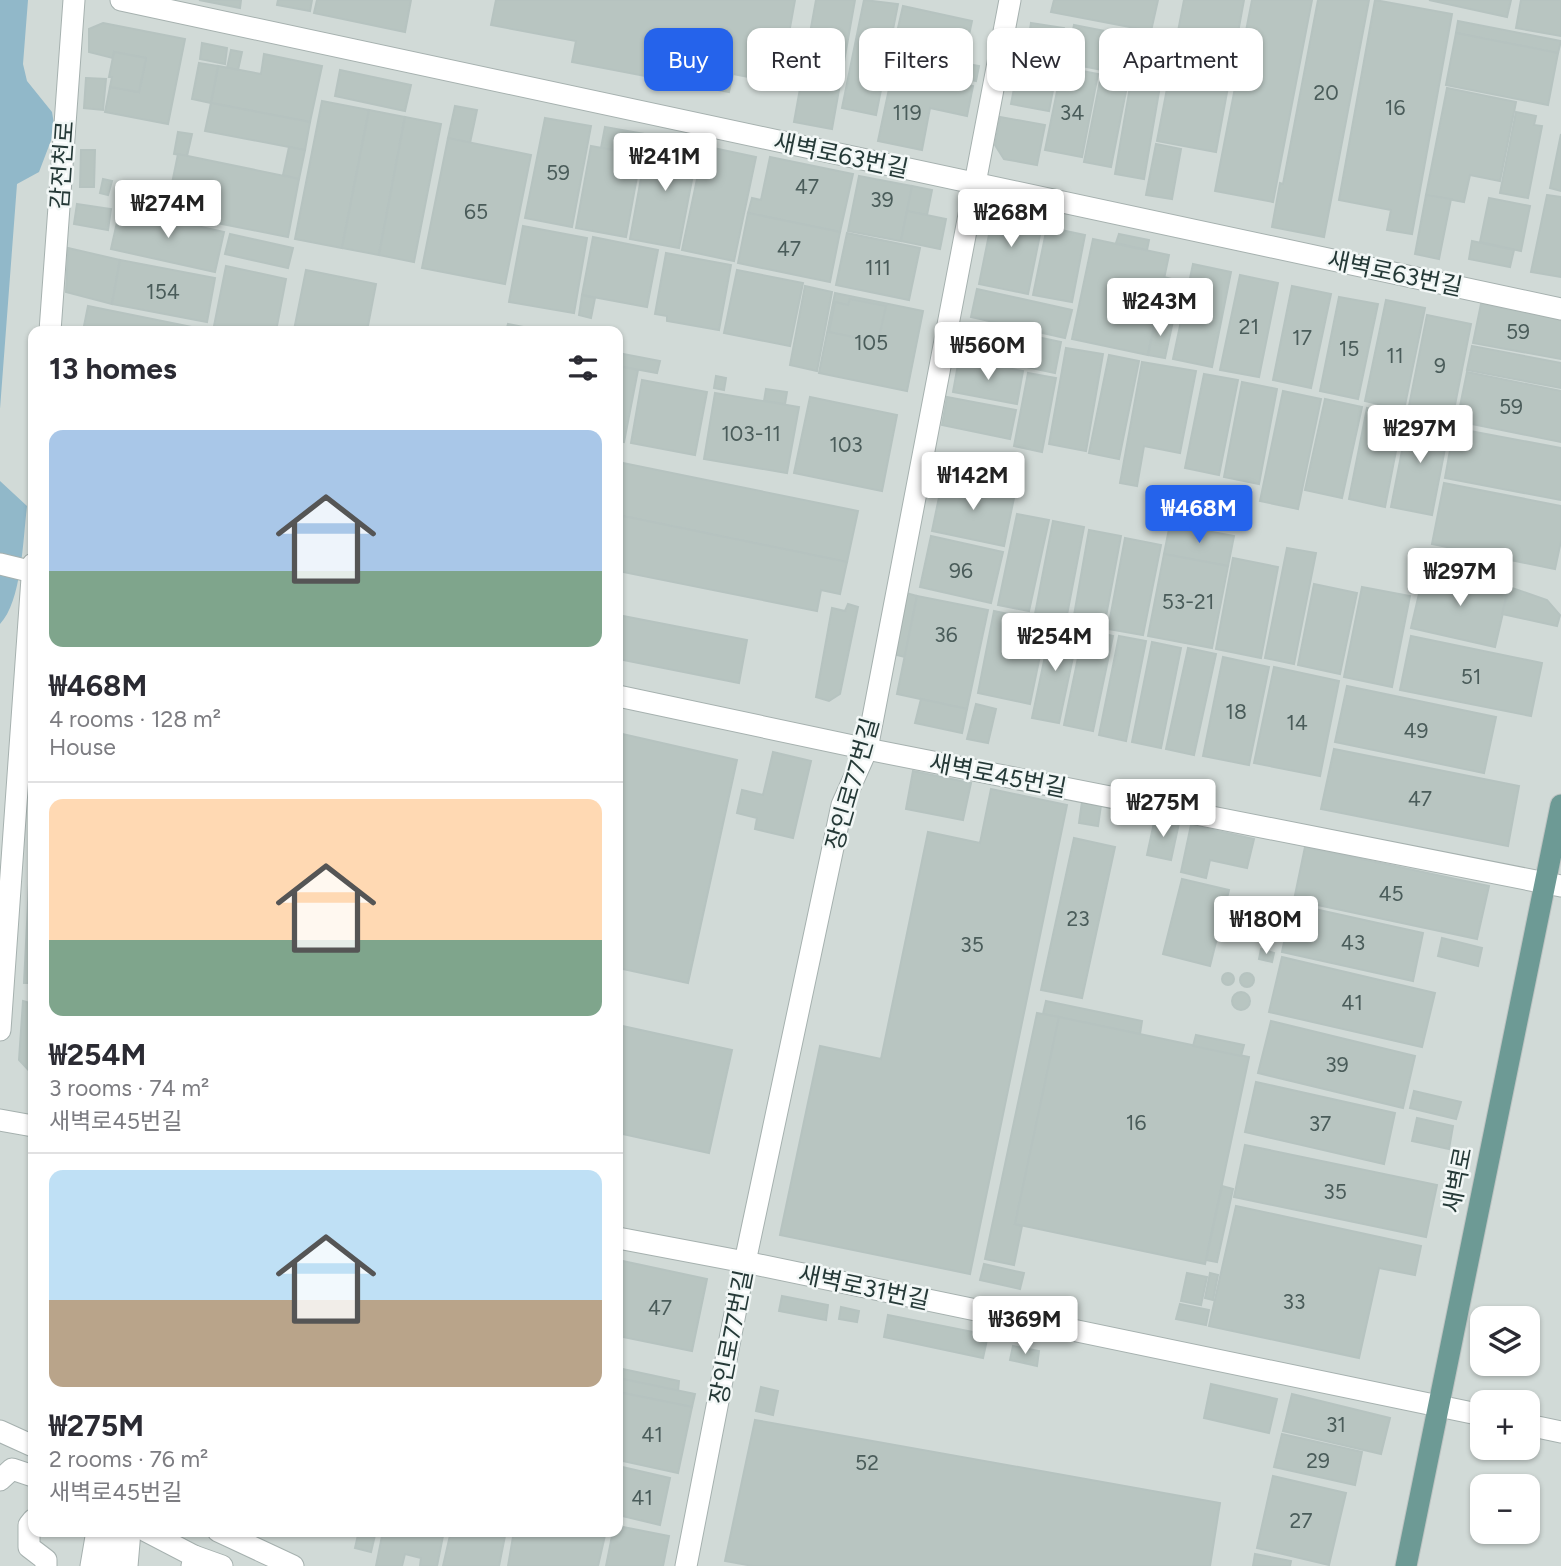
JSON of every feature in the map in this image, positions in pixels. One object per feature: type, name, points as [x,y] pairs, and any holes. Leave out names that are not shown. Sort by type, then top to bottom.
[{"type":"main road","name":"새벽로","points":[[1406,1566],[1438,1406],[1553,884],[1561,805]]},
{"type":"street","name":"감전천로","points":[[50,326],[74,0]]},
{"type":"street","name":"새벽로63번길","points":[[121,0],[1561,309]]},
{"type":"street","name":"장인로77번길","points":[[686,1566],[745,1262],[842,805],[867,749],[1010,0]]},
{"type":"street","points":[[0,564],[28,569]]},
{"type":"street","points":[[0,1030],[28,614]]},
{"type":"street","name":"새벽로45번길","points":[[623,697],[867,749],[1553,884]]},
{"type":"street","points":[[0,1120],[28,1125]]},
{"type":"street","name":"새벽로31번길","points":[[623,1239],[1470,1413]]},
{"type":"street","points":[[1540,1428],[1561,1432]]},
{"type":"street","points":[[0,1431],[28,1444]]},
{"type":"street","points":[[0,1480],[12,1469],[28,1474]]},
{"type":"street","points":[[29,1537],[29,1547],[46,1560],[46,1566]]},
{"type":"street","points":[[92,1566],[98,1537]]},
{"type":"street","points":[[100,1537],[110,1566]]},
{"type":"street","points":[[127,1566],[130,1537]]},
{"type":"street","points":[[155,1537],[193,1561],[222,1566]]},
{"type":"street","points":[[231,1537],[293,1566]]},
{"type":"shaded area","points":[[0,0],[1561,0],[1561,1566],[0,1566]]},
{"type":"water","points":[[0,0],[28,0],[23,64],[27,81],[52,112],[55,130],[39,172],[17,184],[0,409]]},
{"type":"water","points":[[0,481],[27,506],[17,585],[7,614],[0,624]]},
{"type":"building","points":[[199,0],[241,0],[240,8]]},
{"type":"building","points":[[278,0],[312,0],[310,11],[277,5]]},
{"type":"building","points":[[317,0],[411,0],[405,32],[314,13]]},
{"type":"building","points":[[496,0],[795,0],[790,28],[747,28],[747,77],[733,74],[733,28],[644,28],[644,76],[572,62],[576,41],[491,25]]},
{"type":"building","points":[[816,0],[855,0],[845,56],[845,28],[811,28]]},
{"type":"building","points":[[864,0],[898,4],[893,28],[859,28],[859,91],[881,91],[876,115],[842,108]]},
{"type":"building","points":[[1054,0],[1158,0],[1152,28],[1135,28],[1051,12]]},
{"type":"building","points":[[1184,0],[1244,0],[1239,28],[1179,28]]},
{"type":"building","points":[[1252,0],[1312,0],[1273,202],[1215,191],[1234,91],[1263,91],[1263,28],[1247,28]]},
{"type":"building","points":[[1318,0],[1369,0],[1324,237],[1272,227],[1280,183],[1283,184]]},
{"type":"building","points":[[1375,0],[1452,14],[1412,234],[1387,230],[1391,210],[1339,200]]},
{"type":"building","points":[[1429,0],[1511,0],[1507,17]]},
{"type":"building","points":[[1521,0],[1561,0],[1561,36],[1516,28]]},
{"type":"building","points":[[903,6],[972,21],[970,28],[898,28]]},
{"type":"building","points":[[1458,21],[1561,41],[1558,53],[1456,33]]},
{"type":"building","points":[[103,23],[185,39],[168,124],[105,112],[110,87],[139,92],[146,58],[114,52],[113,58],[89,52],[89,29]]},
{"type":"building","points":[[1031,23],[1064,28],[1030,28]]},
{"type":"building","points":[[1074,25],[1099,30],[1099,69],[1085,67],[1085,28],[1073,28]]},
{"type":"building","points":[[1456,33],[1558,53],[1548,105],[1446,85]]},
{"type":"building","points":[[202,43],[227,48],[225,64],[200,59]]},
{"type":"building","points":[[231,50],[242,52],[238,70],[227,68]]},
{"type":"building","points":[[114,52],[146,58],[139,92],[110,87],[112,77],[109,77]]},
{"type":"building","points":[[264,54],[322,66],[310,122],[211,103],[218,66],[261,74]]},
{"type":"building","points":[[199,63],[218,66],[211,103],[192,99]]},
{"type":"building","points":[[973,65],[979,66],[976,81],[973,80]]},
{"type":"building","points":[[340,70],[411,85],[405,111],[335,96]]},
{"type":"building","points":[[1085,71],[1098,74],[1082,157],[1045,150],[1057,91],[1085,91]]},
{"type":"building","points":[[86,78],[106,79],[103,110],[84,108]]},
{"type":"building","points":[[1099,86],[1099,91],[1126,91],[1111,167],[1084,162]]},
{"type":"building","points":[[1447,88],[1516,102],[1500,181],[1470,175],[1464,202],[1426,195]]},
{"type":"building","points":[[800,91],[839,91],[832,129],[794,122]]},
{"type":"building","points":[[889,91],[972,91],[967,116],[930,108],[922,150],[878,141]]},
{"type":"building","points":[[1013,91],[1053,91],[1049,111],[1011,104]]},
{"type":"building","points":[[1129,91],[1159,91],[1144,179],[1115,174]]},
{"type":"building","points":[[1167,91],[1227,91],[1216,152],[1157,141]]},
{"type":"building","points":[[322,101],[369,110],[342,248],[295,239]]},
{"type":"building","points":[[211,103],[310,122],[305,150],[205,131]]},
{"type":"building","points":[[455,106],[477,110],[470,143],[448,138]]},
{"type":"building","points":[[369,110],[405,117],[379,255],[342,248]]},
{"type":"building","points":[[1516,112],[1536,116],[1534,125],[1542,126],[1528,198],[1500,193]]},
{"type":"building","points":[[405,117],[441,124],[414,262],[379,255]]},
{"type":"building","points":[[1000,117],[1045,125],[1037,165],[1004,159],[995,145]]},
{"type":"building","points":[[545,118],[591,126],[572,227],[525,218]]},
{"type":"building","points":[[605,127],[645,134],[641,155],[601,148]]},
{"type":"building","points":[[178,132],[192,134],[187,156],[174,154]]},
{"type":"building","points":[[1561,134],[1561,191],[1550,188]]},
{"type":"building","points":[[659,136],[699,143],[679,248],[630,239],[645,156],[655,158]]},
{"type":"building","points":[[448,138],[531,155],[505,284],[422,268]]},
{"type":"building","points":[[1156,144],[1181,149],[1172,199],[1146,195]]},
{"type":"building","points":[[591,146],[641,155],[626,237],[576,228]]},
{"type":"building","points":[[704,146],[756,157],[734,261],[682,250]]},
{"type":"building","points":[[289,147],[305,150],[299,179],[283,175]]},
{"type":"building","points":[[81,150],[95,150],[94,187],[80,187]]},
{"type":"building","points":[[178,154],[299,179],[288,237],[166,213]]},
{"type":"building","points":[[770,157],[853,174],[840,232],[748,213],[752,198],[761,200]]},
{"type":"building","points":[[859,176],[912,186],[901,241],[848,231]]},
{"type":"building","points":[[103,179],[112,181],[108,195],[100,193]]},
{"type":"building","points":[[912,186],[932,190],[927,215],[907,211]]},
{"type":"building","points":[[1426,195],[1451,199],[1439,259],[1415,254]]},
{"type":"building","points":[[1547,195],[1561,197],[1561,277],[1531,272]]},
{"type":"building","points":[[1489,198],[1530,206],[1521,251],[1480,242]]},
{"type":"building","points":[[77,204],[111,209],[108,230],[74,224]]},
{"type":"building","points":[[995,205],[1044,215],[1028,294],[979,284]]},
{"type":"building","points":[[120,209],[224,232],[215,272],[111,249]]},
{"type":"building","points":[[907,211],[946,219],[940,249],[901,241]]},
{"type":"building","points":[[748,213],[840,232],[830,282],[738,263]]},
{"type":"building","points":[[523,226],[587,238],[574,313],[509,302]]},
{"type":"building","points":[[1047,227],[1085,235],[1072,302],[1033,295]]},
{"type":"building","points":[[847,233],[920,248],[909,300],[836,285]]},
{"type":"building","points":[[230,234],[293,248],[288,268],[225,254]]},
{"type":"building","points":[[1119,234],[1149,240],[1147,250],[1116,243]]},
{"type":"building","points":[[593,237],[658,250],[647,307],[582,295]]},
{"type":"building","points":[[1093,239],[1169,255],[1148,355],[1072,339]]},
{"type":"building","points":[[1472,241],[1514,250],[1510,267],[1469,259]]},
{"type":"building","points":[[68,248],[120,260],[112,304],[66,292]]},
{"type":"building","points":[[666,253],[731,265],[719,330],[667,321],[667,316],[655,314]]},
{"type":"building","points":[[120,260],[215,278],[207,322],[112,304]]},
{"type":"building","points":[[1193,264],[1231,272],[1212,367],[1173,359]]},
{"type":"building","points":[[226,266],[286,279],[277,326],[214,326]]},
{"type":"building","points":[[306,270],[376,284],[368,326],[295,326]]},
{"type":"building","points":[[737,270],[803,283],[790,346],[724,333]]},
{"type":"building","points":[[1240,275],[1278,283],[1259,377],[1220,370]]},
{"type":"building","points":[[1164,277],[1179,281],[1173,310],[1158,307]]},
{"type":"building","points":[[805,286],[832,292],[817,371],[790,365]]},
{"type":"building","points":[[1292,286],[1331,294],[1311,388],[1273,380]]},
{"type":"building","points":[[977,289],[1072,310],[1065,338],[971,317]]},
{"type":"building","points":[[835,293],[923,311],[907,391],[819,373]]},
{"type":"building","points":[[582,295],[595,298],[591,318],[579,315]]},
{"type":"building","points":[[1339,297],[1378,304],[1358,399],[1320,391]]},
{"type":"building","points":[[850,299],[886,306],[878,342],[829,332],[835,302],[848,305]]},
{"type":"building","points":[[1386,300],[1425,308],[1404,410],[1365,401]]},
{"type":"building","points":[[1481,304],[1561,319],[1561,359],[1473,343]]},
{"type":"building","points":[[88,306],[187,326],[84,326]]},
{"type":"building","points":[[1427,315],[1471,324],[1453,415],[1409,406]]},
{"type":"building","points":[[1156,318],[1173,321],[1165,358],[1148,355]]},
{"type":"building","points":[[975,324],[1061,342],[1055,373],[969,355]]},
{"type":"building","points":[[1472,346],[1561,363],[1561,388],[1467,370]]},
{"type":"building","points":[[1066,348],[1103,354],[1086,451],[1049,444]]},
{"type":"building","points":[[623,354],[660,361],[657,373],[623,367]]},
{"type":"building","points":[[1109,355],[1139,361],[1119,459],[1089,453]]},
{"type":"building","points":[[959,359],[1023,371],[1017,404],[953,392]]},
{"type":"building","points":[[1142,362],[1196,371],[1180,453],[1144,446],[1137,486],[1120,483]]},
{"type":"building","points":[[623,367],[638,370],[623,442]]},
{"type":"building","points":[[1467,372],[1561,391],[1561,442],[1457,421]]},
{"type":"building","points":[[1028,373],[1056,378],[1042,452],[1014,446]]},
{"type":"building","points":[[1204,374],[1238,380],[1219,475],[1185,468]]},
{"type":"building","points":[[716,376],[726,378],[724,390],[714,388]]},
{"type":"building","points":[[642,380],[707,392],[695,455],[631,443]]},
{"type":"building","points":[[1242,382],[1277,389],[1259,484],[1224,477]]},
{"type":"building","points":[[766,389],[787,392],[785,404],[764,401]]},
{"type":"building","points":[[1283,391],[1321,399],[1298,509],[1260,501]]},
{"type":"building","points":[[715,393],[799,407],[787,473],[704,459]]},
{"type":"building","points":[[810,397],[897,415],[882,491],[794,473]]},
{"type":"building","points":[[947,397],[1016,410],[1010,439],[942,425]]},
{"type":"building","points":[[1325,399],[1362,407],[1342,498],[1305,490]]},
{"type":"building","points":[[1367,408],[1403,415],[1385,507],[1349,499]]},
{"type":"building","points":[[1409,415],[1450,423],[1432,515],[1391,507]]},
{"type":"building","points":[[1454,428],[1561,448],[1561,500],[1445,478]]},
{"type":"building","points":[[623,463],[858,511],[847,562],[623,516]]},
{"type":"building","points":[[943,478],[1015,493],[1004,546],[932,531]]},
{"type":"building","points":[[1444,483],[1561,506],[1561,541],[1555,569],[1432,544]]},
{"type":"building","points":[[1017,514],[1049,520],[1029,611],[998,605]]},
{"type":"building","points":[[623,516],[847,562],[840,594],[821,590],[817,611],[623,572]]},
{"type":"building","points":[[1053,521],[1084,527],[1066,620],[1035,614]]},
{"type":"building","points":[[1170,524],[1234,536],[1228,566],[1164,554]]},
{"type":"building","points":[[1089,530],[1121,536],[1104,627],[1073,621]]},
{"type":"building","points":[[931,536],[1003,552],[991,603],[920,587]]},
{"type":"building","points":[[1125,538],[1161,545],[1143,635],[1108,629]]},
{"type":"building","points":[[1287,548],[1316,553],[1294,664],[1265,658]]},
{"type":"building","points":[[1164,554],[1228,566],[1212,648],[1148,636]]},
{"type":"building","points":[[1233,558],[1278,567],[1261,658],[1216,649]]},
{"type":"building","points":[[1425,568],[1509,587],[1495,647],[1411,628]]},
{"type":"building","points":[[1314,584],[1357,593],[1340,674],[1298,665]]},
{"type":"building","points":[[1362,587],[1410,596],[1392,687],[1344,677]]},
{"type":"building","points":[[1509,587],[1547,600],[1560,615],[1557,626],[1502,614]]},
{"type":"building","points":[[906,593],[917,596],[905,657],[893,654]]},
{"type":"building","points":[[917,596],[988,610],[967,709],[897,694]]},
{"type":"building","points":[[848,604],[858,607],[840,694],[829,701],[816,697],[832,608],[845,611]]},
{"type":"building","points":[[994,611],[1047,622],[1030,704],[978,693]]},
{"type":"building","points":[[623,616],[747,640],[739,683],[623,660]]},
{"type":"building","points":[[1052,623],[1079,629],[1059,723],[1032,718]]},
{"type":"building","points":[[1084,629],[1113,636],[1093,731],[1064,725]]},
{"type":"building","points":[[1119,636],[1146,641],[1126,741],[1099,735]]},
{"type":"building","points":[[1411,636],[1542,663],[1531,716],[1400,690]]},
{"type":"building","points":[[1152,642],[1181,648],[1161,748],[1132,742]]},
{"type":"building","points":[[1188,648],[1216,654],[1194,755],[1166,749]]},
{"type":"building","points":[[1223,657],[1269,667],[1249,765],[1203,756]]},
{"type":"building","points":[[1274,667],[1339,681],[1320,776],[1254,763]]},
{"type":"building","points":[[1347,686],[1496,717],[1484,773],[1335,742]]},
{"type":"building","points":[[921,699],[967,709],[962,733],[915,723]]},
{"type":"building","points":[[976,704],[996,709],[988,743],[967,739]]},
{"type":"building","points":[[623,734],[737,760],[688,983],[623,969]]},
{"type":"building","points":[[1334,749],[1519,786],[1508,846],[1321,809]]},
{"type":"building","points":[[773,752],[811,761],[793,838],[755,829],[757,818],[737,813],[742,790],[763,795]]},
{"type":"building","points":[[913,771],[971,783],[963,820],[906,809]]},
{"type":"building","points":[[991,789],[1067,805],[970,1274],[780,1235],[820,1046],[881,1059],[928,832],[980,843]]},
{"type":"building","points":[[1082,802],[1101,805],[1098,826],[1079,823]]},
{"type":"building","points":[[1155,818],[1179,823],[1171,860],[1147,855]]},
{"type":"building","points":[[1191,825],[1254,839],[1247,868],[1210,860],[1206,878],[1181,872]]},
{"type":"building","points":[[1074,838],[1115,847],[1082,998],[1041,990]]},
{"type":"building","points":[[1305,847],[1489,886],[1477,939],[1294,900]]},
{"type":"building","points":[[1182,879],[1229,890],[1210,966],[1163,954]]},
{"type":"building","points":[[28,904],[28,983],[24,983]]},
{"type":"building","points":[[1292,904],[1423,933],[1413,981],[1282,952]]},
{"type":"building","points":[[1442,938],[1482,948],[1478,966],[1438,956]]},
{"type":"building","points":[[1261,949],[1274,953],[1272,962],[1259,959]]},
{"type":"building","points":[[1282,957],[1435,993],[1422,1047],[1269,1012]]},
{"type":"building","points":[[1247,973],[1252,975],[1252,985],[1247,987],[1242,985],[1240,980],[1242,975]]},
{"type":"building","points":[[1223,974],[1233,974],[1233,984],[1223,984]]},
{"type":"building","points":[[1237,992],[1245,992],[1250,1001],[1248,1008],[1237,1010],[1232,1005],[1232,997]]},
{"type":"building","points":[[23,1001],[28,1002],[28,1070],[19,1060]]},
{"type":"building","points":[[1046,1001],[1142,1021],[1140,1034],[1043,1014]]},
{"type":"building","points":[[1037,1013],[1059,1017],[1015,1224],[1022,1226],[1014,1265],[985,1259]]},
{"type":"building","points":[[1059,1017],[1249,1057],[1205,1264],[1015,1224]]},
{"type":"building","points":[[1271,1021],[1415,1056],[1403,1108],[1258,1073]]},
{"type":"building","points":[[623,1026],[732,1050],[709,1153],[623,1134]]},
{"type":"building","points":[[1196,1035],[1244,1045],[1241,1056],[1193,1046]]},
{"type":"building","points":[[1256,1082],[1395,1113],[1384,1164],[1245,1132]]},
{"type":"building","points":[[1414,1091],[1461,1102],[1456,1119],[1410,1108]]},
{"type":"building","points":[[1417,1118],[1453,1126],[1449,1149],[1412,1141]]},
{"type":"building","points":[[1245,1145],[1437,1185],[1426,1237],[1234,1197]]},
{"type":"building","points":[[1222,1186],[1233,1189],[1217,1262],[1206,1260]]},
{"type":"building","points":[[1236,1206],[1421,1246],[1415,1275],[1379,1268],[1359,1358],[1209,1326]]},
{"type":"building","points":[[623,1261],[707,1279],[692,1351],[623,1337]]},
{"type":"building","points":[[984,1264],[1024,1273],[1020,1289],[980,1280]]},
{"type":"building","points":[[1187,1273],[1207,1277],[1201,1305],[1181,1301]]},
{"type":"building","points":[[1210,1273],[1218,1275],[1213,1300],[1205,1298]]},
{"type":"building","points":[[782,1296],[828,1305],[826,1320],[779,1311]]},
{"type":"building","points":[[1180,1304],[1209,1310],[1206,1325],[1176,1319]]},
{"type":"building","points":[[841,1307],[859,1311],[857,1322],[839,1319]]},
{"type":"building","points":[[888,1315],[988,1335],[983,1358],[884,1337]]},
{"type":"building","points":[[1013,1346],[1039,1351],[1037,1366],[1010,1360]]},
{"type":"building","points":[[623,1369],[679,1381],[678,1391],[623,1379]]},
{"type":"building","points":[[623,1379],[695,1394],[692,1407],[623,1393]]},
{"type":"building","points":[[1211,1384],[1277,1399],[1269,1433],[1204,1418]]},
{"type":"building","points":[[761,1387],[778,1391],[773,1415],[756,1411]]},
{"type":"building","points":[[623,1393],[692,1407],[678,1473],[623,1461]]},
{"type":"building","points":[[1292,1394],[1390,1418],[1381,1454],[1283,1431]]},
{"type":"building","points":[[755,1420],[1220,1503],[1210,1566],[753,1566],[725,1561]]},
{"type":"building","points":[[1282,1434],[1362,1452],[1355,1485],[1274,1467]]},
{"type":"building","points":[[623,1467],[670,1478],[660,1525],[623,1516]]},
{"type":"building","points":[[1273,1476],[1346,1493],[1329,1565],[1257,1548]]},
{"type":"building","points":[[623,1527],[669,1536],[663,1566],[606,1566],[612,1537],[623,1537]]},
{"type":"building","points":[[358,1537],[375,1537],[371,1552],[355,1548]]},
{"type":"building","points":[[382,1537],[443,1537],[437,1566],[420,1566],[421,1558],[405,1554],[402,1566],[376,1566]]},
{"type":"building","points":[[450,1537],[505,1537],[499,1566],[443,1566]]},
{"type":"building","points":[[513,1537],[605,1537],[598,1566],[508,1566]]},
{"type":"building","points":[[1255,1554],[1291,1561],[1290,1566],[1253,1566]]}]
